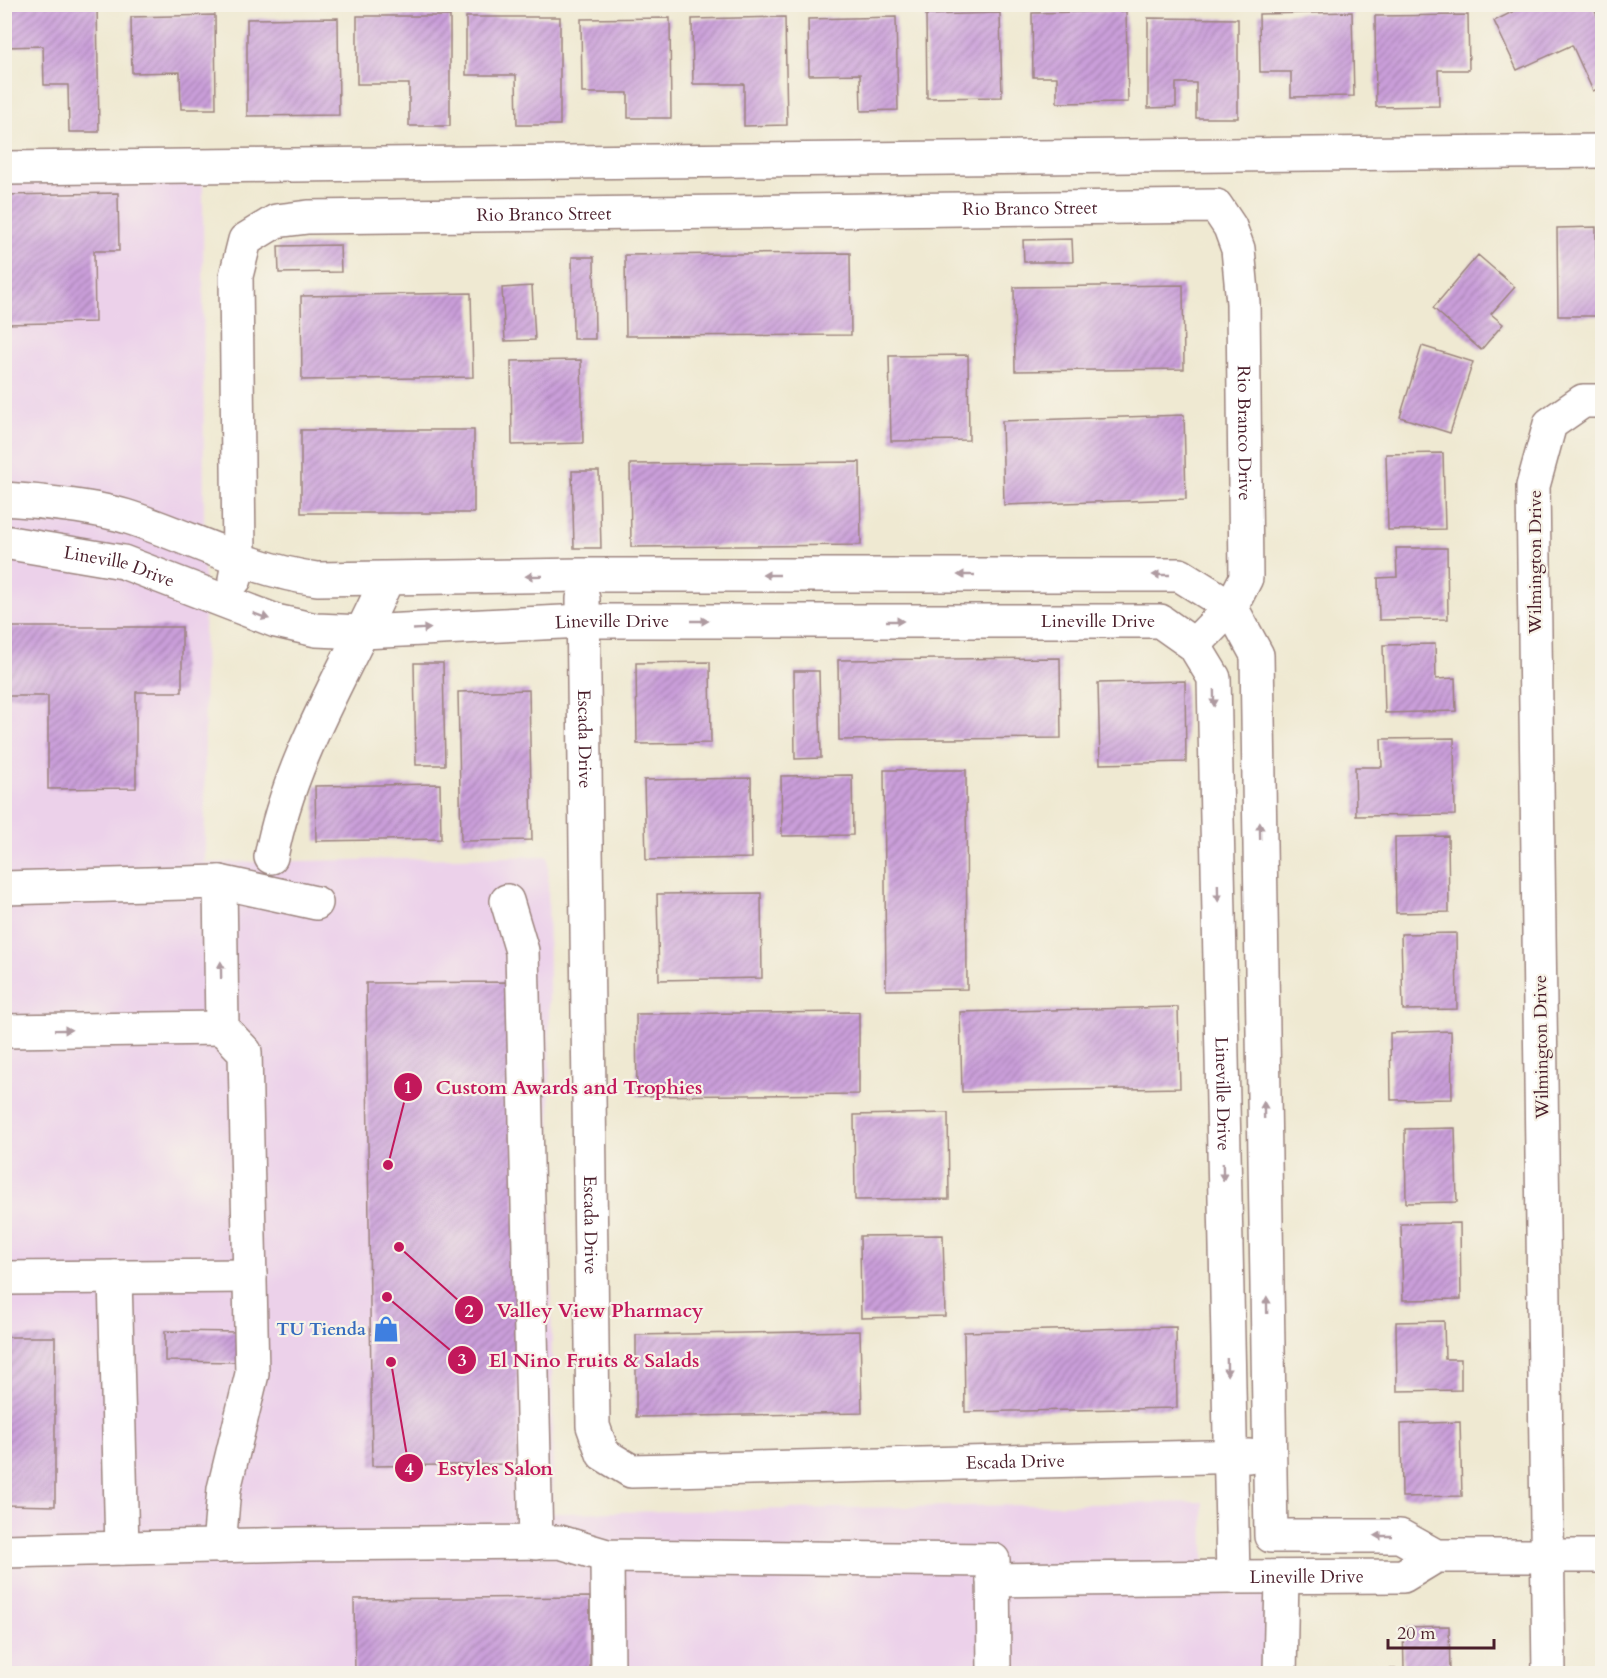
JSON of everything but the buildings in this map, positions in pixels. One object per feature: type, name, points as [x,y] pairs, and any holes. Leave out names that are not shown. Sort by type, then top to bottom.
[{"type":"street","points":[[4,168],[1602,151]]},
{"type":"street","name":"Rio Branco Street","points":[[230,604],[239,558],[236,276],[245,240],[276,221],[308,217],[1216,206]]},
{"type":"street","name":"Rio Branco Drive","points":[[1194,645],[1231,607],[1246,578],[1243,303],[1238,249],[1230,227],[1216,206]]},
{"type":"street","name":"Wilmington Drive","points":[[1549,1674],[1533,486],[1550,424],[1583,401],[1602,401]]},
{"type":"street","points":[[4,500],[36,501],[128,517],[239,558],[297,576],[337,580],[583,575],[1180,575],[1231,607],[1257,656],[1271,1536],[1400,1536],[1436,1556],[1602,1556]]},
{"type":"street","name":"Lineville Drive","points":[[4,542],[123,562],[276,621],[306,627],[363,632],[584,621],[1160,621],[1194,645],[1214,678],[1233,1577],[1403,1576],[1436,1556]]},
{"type":"street","name":"Escada Drive","points":[[583,575],[593,1426],[603,1454],[632,1471],[1269,1456]]},
{"type":"street","points":[[271,857],[278,820],[291,781],[329,695],[363,632],[387,579]]},
{"type":"street","points":[[219,1546],[224,1489],[252,1374],[245,1052],[222,1028],[220,882]]},
{"type":"street","points":[[4,888],[220,882],[316,903]]},
{"type":"street","points":[[507,901],[522,951],[536,1543]]},
{"type":"street","points":[[4,1031],[222,1028]]},
{"type":"street","points":[[4,1278],[250,1276]]},
{"type":"street","points":[[115,1277],[122,1548]]},
{"type":"street","points":[[4,1551],[560,1542],[607,1556],[993,1560],[993,1674]]},
{"type":"street","points":[[607,1556],[608,1674]]},
{"type":"street","points":[[993,1580],[1233,1577]]},
{"type":"street","points":[[1280,1674],[1282,1577]]},
{"type":"shaded area","points":[[203,180],[205,863],[548,856],[553,1513],[1203,1502],[1205,1594],[1291,1593],[1292,1673],[5,1673],[4,182]]},
{"type":"place","name":"Custom Awards and Trophies","points":[[388,1165]]},
{"type":"place","name":"Valley View Pharmacy","points":[[399,1247]]},
{"type":"place","name":"El Nino Fruits & Salads","points":[[387,1297]]},
{"type":"place","name":"TU Tienda","points":[[386,1329]]},
{"type":"place","name":"Estyles Salon","points":[[391,1362]]}]
